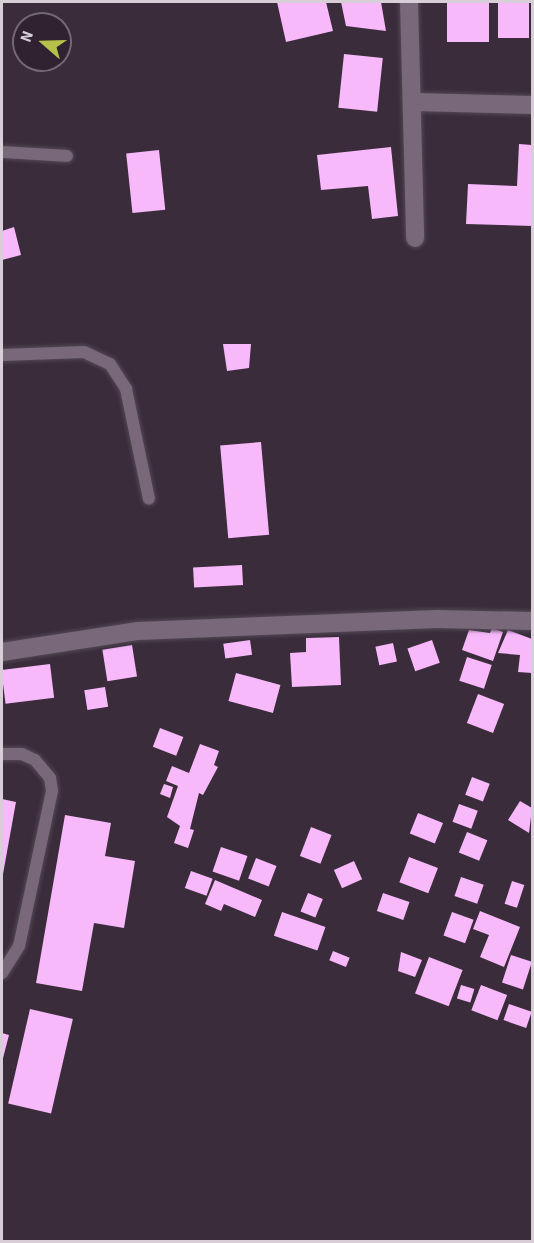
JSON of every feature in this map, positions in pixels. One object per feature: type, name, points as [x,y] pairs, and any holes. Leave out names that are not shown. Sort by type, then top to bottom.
[{"type":"street","points":[[409,2],[415,102],[416,238]]},
{"type":"street","points":[[415,102],[532,105]]},
{"type":"street","points":[[2,652],[138,631],[437,619],[532,621]]},
{"type":"lane","points":[[2,152],[67,156]]},
{"type":"lane","points":[[2,355],[84,352],[110,364],[126,389],[149,499]]},
{"type":"lane","points":[[2,754],[22,754],[35,760],[50,778],[52,790],[19,946],[2,973]]},
{"type":"building","points":[[277,2],[326,2],[333,31],[286,42]]},
{"type":"building","points":[[341,2],[381,2],[386,31],[346,26]]},
{"type":"building","points":[[447,2],[489,2],[489,42],[447,42]]},
{"type":"building","points":[[498,2],[529,2],[529,38],[498,38]]},
{"type":"building","points":[[344,54],[383,58],[377,112],[338,108]]},
{"type":"building","points":[[519,144],[532,145],[532,226],[466,224],[468,184],[517,186]]},
{"type":"building","points":[[391,147],[398,216],[372,219],[368,186],[321,190],[317,155]]},
{"type":"building","points":[[159,150],[165,210],[132,213],[126,153]]},
{"type":"building","points":[[14,227],[21,255],[2,260],[2,231]]},
{"type":"building","points":[[223,344],[251,344],[249,368],[227,371]]},
{"type":"building","points":[[261,442],[269,535],[228,538],[220,446]]},
{"type":"building","points":[[242,565],[243,585],[194,588],[193,568]]},
{"type":"building","points":[[492,628],[503,632],[493,661],[462,650],[469,630],[490,633]]},
{"type":"building","points":[[508,630],[532,639],[532,673],[518,672],[520,655],[498,653]]},
{"type":"building","points":[[339,637],[341,685],[292,687],[290,653],[306,652],[306,638]]},
{"type":"building","points":[[250,640],[252,655],[225,659],[223,644]]},
{"type":"building","points":[[432,640],[440,663],[415,671],[407,648]]},
{"type":"building","points":[[393,643],[397,662],[379,665],[375,647]]},
{"type":"building","points":[[132,645],[137,677],[107,681],[102,650]]},
{"type":"building","points":[[467,657],[492,665],[484,689],[459,681]]},
{"type":"building","points":[[50,664],[54,698],[6,704],[2,670]]},
{"type":"building","points":[[236,673],[280,685],[273,713],[228,701]]},
{"type":"building","points":[[105,687],[108,707],[87,710],[84,690]]},
{"type":"building","points":[[478,694],[504,704],[493,733],[467,723]]},
{"type":"building","points":[[160,728],[183,737],[176,756],[153,747]]},
{"type":"building","points":[[200,744],[219,751],[214,765],[218,767],[203,795],[199,793],[190,829],[194,830],[188,848],[174,843],[180,826],[167,817],[178,786],[166,781],[172,766],[189,773]]},
{"type":"building","points":[[472,777],[490,784],[483,802],[465,795]]},
{"type":"building","points":[[164,784],[173,787],[170,798],[160,794]]},
{"type":"building","points":[[2,799],[16,802],[3,874],[2,874]]},
{"type":"building","points":[[520,801],[532,808],[529,833],[508,820]]},
{"type":"building","points":[[459,804],[478,811],[471,829],[453,822]]},
{"type":"building","points":[[418,813],[443,823],[435,844],[410,833]]},
{"type":"building","points":[[65,815],[111,823],[105,856],[135,861],[124,928],[94,923],[82,991],[36,983]]},
{"type":"building","points":[[311,827],[332,835],[320,864],[300,856]]},
{"type":"building","points":[[467,832],[487,840],[479,861],[459,852]]},
{"type":"building","points":[[221,847],[247,856],[239,881],[213,872]]},
{"type":"building","points":[[409,857],[438,868],[428,893],[399,882]]},
{"type":"building","points":[[256,858],[277,866],[269,886],[248,879]]},
{"type":"building","points":[[354,861],[362,879],[342,888],[334,870]]},
{"type":"building","points":[[191,871],[213,879],[206,896],[185,888]]},
{"type":"building","points":[[461,877],[484,885],[477,904],[454,896]]},
{"type":"building","points":[[215,880],[262,900],[255,917],[224,904],[221,911],[205,904]]},
{"type":"building","points":[[512,881],[524,885],[517,908],[505,904]]},
{"type":"building","points":[[308,893],[323,899],[315,918],[301,912]]},
{"type":"building","points":[[383,893],[409,902],[403,920],[377,911]]},
{"type":"building","points":[[480,911],[520,927],[504,967],[480,957],[489,935],[473,929]]},
{"type":"building","points":[[282,912],[325,927],[317,951],[274,936]]},
{"type":"building","points":[[452,912],[474,920],[465,943],[443,935]]},
{"type":"building","points":[[333,951],[350,958],[346,967],[329,960]]},
{"type":"building","points":[[401,952],[422,960],[415,977],[398,971]]},
{"type":"building","points":[[511,955],[532,962],[523,989],[502,983]]},
{"type":"building","points":[[429,957],[463,970],[449,1006],[415,993]]},
{"type":"building","points":[[461,985],[474,989],[470,1002],[457,998]]},
{"type":"building","points":[[481,985],[507,995],[497,1020],[471,1010]]},
{"type":"building","points":[[509,1004],[532,1012],[526,1028],[503,1020]]},
{"type":"building","points":[[30,1009],[73,1019],[51,1113],[8,1104]]},
{"type":"building","points":[[2,1033],[9,1035],[2,1062]]}]
